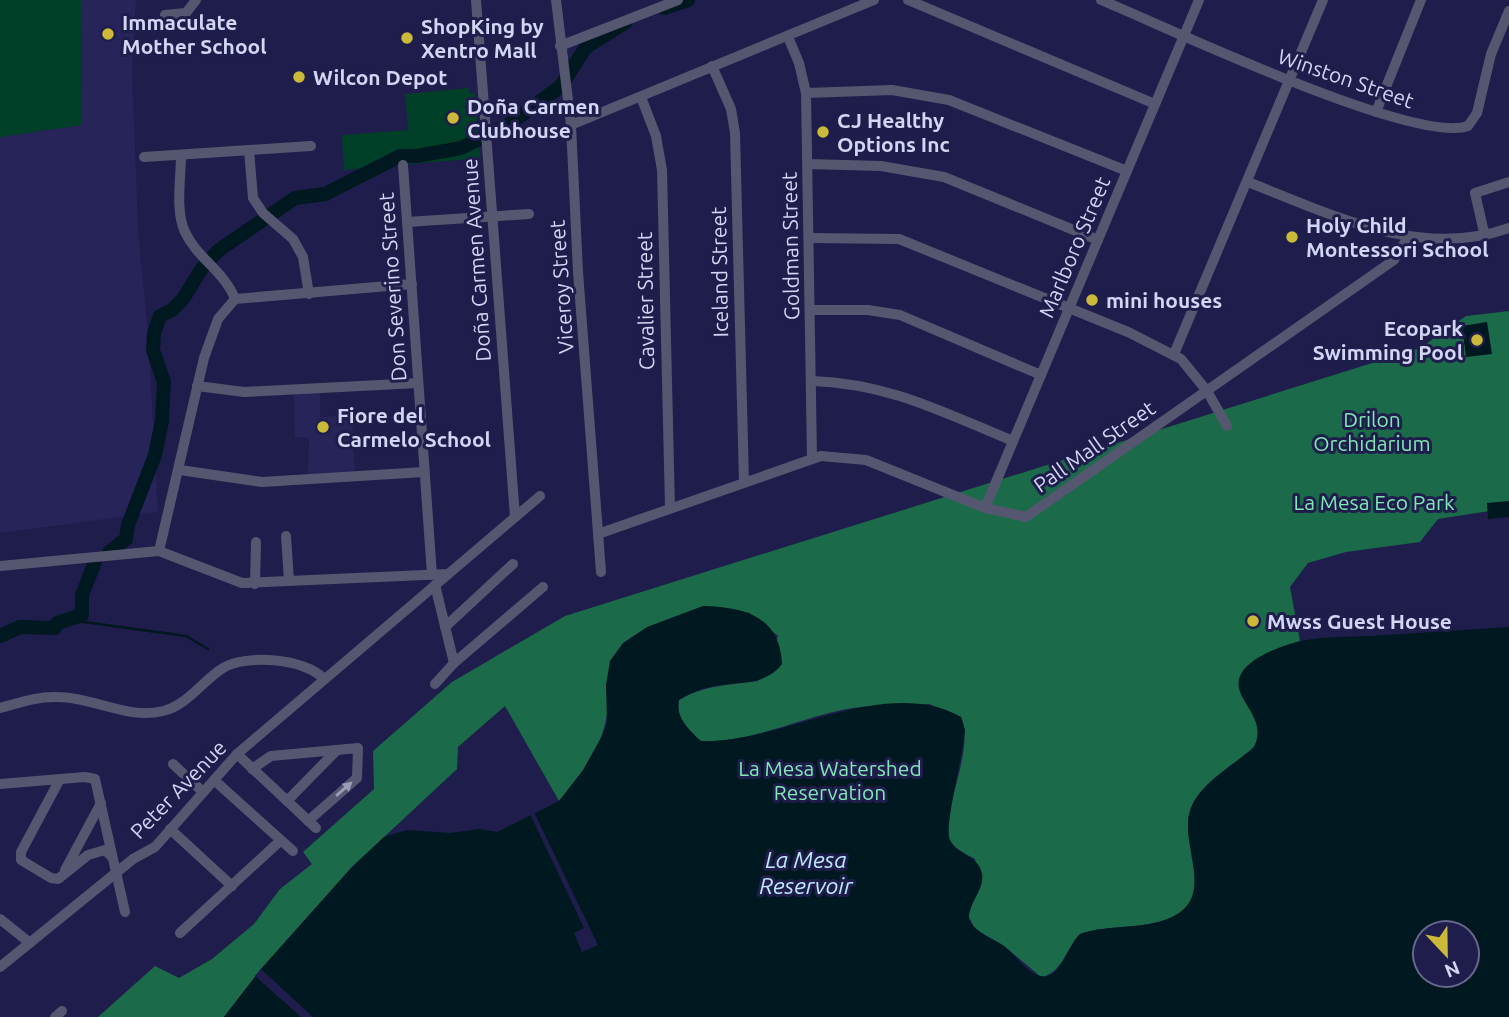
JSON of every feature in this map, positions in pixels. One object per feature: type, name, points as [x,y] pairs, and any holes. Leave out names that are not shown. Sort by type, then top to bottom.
[{"type":"street","points":[[165,15],[186,13],[196,0]]},
{"type":"street","name":"Doña Carmen Avenue","points":[[475,0],[515,517]]},
{"type":"street","name":"Viceroy Street","points":[[556,0],[571,125],[578,272],[601,572]]},
{"type":"street","points":[[560,46],[678,0]]},
{"type":"street","points":[[571,125],[874,0]]},
{"type":"street","points":[[908,0],[1155,104]]},
{"type":"street","name":"Winston Street","points":[[1101,0],[1118,3],[1184,36],[1376,112],[1450,129],[1468,126],[1477,113],[1491,54],[1509,11]]},
{"type":"street","name":"Marlboro Street","points":[[985,508],[1199,0]]},
{"type":"street","points":[[1174,354],[1324,0]]},
{"type":"street","points":[[1376,112],[1421,0]]},
{"type":"street","name":"Goldman Street","points":[[788,37],[799,63],[806,93],[812,458]]},
{"type":"street","name":"Iceland Street","points":[[712,66],[731,109],[736,133],[744,482]]},
{"type":"street","points":[[806,93],[892,90],[949,100],[1127,171]]},
{"type":"street","name":"Cavalier Street","points":[[641,97],[659,146],[662,170],[670,508]]},
{"type":"street","points":[[145,157],[311,146]]},
{"type":"street","points":[[249,150],[253,198],[267,216],[293,239],[303,257],[310,294]]},
{"type":"street","points":[[181,155],[184,228],[231,288],[235,299]]},
{"type":"street","points":[[808,164],[881,166],[944,177],[1098,240]]},
{"type":"street","name":"Don Severino Street","points":[[403,165],[432,575]]},
{"type":"street","points":[[1248,182],[1336,216],[1408,237],[1485,237],[1509,228]]},
{"type":"street","points":[[1485,237],[1475,193],[1509,182]]},
{"type":"street","points":[[407,222],[529,214]]},
{"type":"street","name":"Pall Mall Street","points":[[598,534],[812,458],[866,460],[985,508],[1026,517],[1394,260],[1408,237]]},
{"type":"street","points":[[810,238],[898,239],[1070,307],[1174,354],[1190,368],[1207,391],[1227,426]]},
{"type":"street","points":[[159,551],[180,470],[197,386],[218,319],[235,299],[412,284]]},
{"type":"street","points":[[811,310],[868,310],[900,315],[1041,375]]},
{"type":"street","points":[[812,382],[870,386],[895,393],[1013,441]]},
{"type":"street","points":[[197,386],[244,392],[418,383]]},
{"type":"street","points":[[180,470],[262,482],[424,472]]},
{"type":"street","name":"Peter Avenue","points":[[0,967],[117,873],[153,848],[237,754],[540,496]]},
{"type":"street","points":[[286,536],[289,581]]},
{"type":"street","points":[[255,584],[257,542]]},
{"type":"street","points":[[0,566],[159,551],[242,583],[448,574]]},
{"type":"street","points":[[445,627],[513,564]]},
{"type":"street","points":[[412,575],[424,580],[424,594]]},
{"type":"street","points":[[435,586],[454,663]]},
{"type":"street","points":[[435,684],[454,663],[543,587]]},
{"type":"street","points":[[0,708],[59,696],[150,714],[166,711],[179,705],[230,664],[291,661],[316,670],[324,679]]},
{"type":"street","points":[[237,754],[252,769],[312,824],[357,778],[358,748],[271,756],[252,769]]},
{"type":"street","points":[[287,801],[337,750]]},
{"type":"street","points":[[173,764],[203,792]]},
{"type":"street","points":[[1,786],[93,778],[125,912]]},
{"type":"street","points":[[60,779],[20,855],[23,862],[51,878],[62,876],[88,855],[101,850],[114,859]]},
{"type":"street","points":[[214,780],[293,851]]},
{"type":"street","points":[[62,876],[101,803]]},
{"type":"street","points":[[170,829],[232,886]]},
{"type":"street","points":[[180,933],[280,841]]},
{"type":"street","points":[[0,919],[30,943]]},
{"type":"shaded area","points":[[81,0],[136,0],[132,67],[138,230],[148,334],[158,512],[0,533],[0,137],[82,125]]},
{"type":"shaded area","name":"Fiore del Carmelo School","points":[[320,392],[320,417],[352,415],[355,474],[308,474],[309,438],[295,437],[294,393]]},
{"type":"green space","points":[[0,0],[81,0],[82,125],[0,137]]},
{"type":"green space","points":[[469,88],[470,93],[475,93],[480,158],[344,170],[342,135],[408,130],[405,94]]},
{"type":"green space","points":[[1509,311],[1509,508],[1438,519],[1420,542],[1346,552],[1308,563],[1290,587],[1300,641],[1258,658],[1240,680],[1244,698],[1256,721],[1257,737],[1254,747],[1208,784],[1194,801],[1188,824],[1195,869],[1193,897],[1185,909],[1170,918],[1080,934],[1059,966],[1041,977],[1004,946],[975,929],[968,915],[980,886],[975,859],[954,846],[947,829],[961,764],[964,730],[961,717],[929,704],[853,708],[759,734],[701,741],[681,718],[679,700],[708,688],[758,681],[778,636],[748,612],[608,704],[607,717],[592,757],[577,781],[559,801],[505,706],[458,747],[457,769],[352,867],[261,969],[224,1017],[98,1017],[155,966],[179,978],[212,959],[254,924],[280,889],[312,864],[303,852],[374,789],[373,751],[452,682],[565,616],[1420,348],[1466,316]]},
{"type":"water","name":"Ecopark Swimming Pool","points":[[1487,322],[1492,354],[1466,357],[1462,326]]},
{"type":"water","points":[[1509,501],[1509,517],[1488,519],[1487,503]]},
{"type":"water","name":"La Mesa Reservoir","points":[[703,606],[745,612],[757,617],[775,635],[782,664],[768,676],[705,688],[679,700],[681,718],[701,741],[732,739],[765,732],[866,706],[900,703],[931,706],[961,717],[965,730],[949,833],[954,845],[977,863],[982,874],[981,886],[971,908],[969,920],[980,932],[1008,949],[1028,969],[1044,976],[1056,970],[1080,934],[1159,922],[1185,908],[1192,896],[1194,882],[1188,835],[1192,806],[1203,789],[1254,747],[1258,736],[1257,726],[1238,683],[1241,674],[1252,662],[1277,648],[1310,639],[1509,627],[1509,1017],[224,1017],[261,969],[352,867],[384,837],[407,830],[450,833],[479,829],[497,832],[559,801],[583,770],[602,736],[607,723],[606,685],[610,661],[623,643],[647,627]]},
{"type":"pier","points":[[534,812],[598,945],[582,952],[574,933],[584,928],[530,814]]},
{"type":"pier","points":[[261,969],[313,1017],[301,1017],[255,976]]},
{"type":"waterway","points":[[664,8],[688,0]]},
{"type":"waterway","points":[[109,552],[126,539],[128,525],[155,455],[162,421],[164,382],[153,350],[154,333],[160,316],[172,310],[183,299],[202,268],[219,250],[295,198],[325,194],[400,156],[417,156],[461,148],[508,125],[561,86],[586,47],[626,22]]},
{"type":"waterway","points":[[0,636],[20,627],[55,628],[57,623],[82,615],[82,595],[95,562]]},
{"type":"waterway","points":[[74,618],[84,622],[186,636],[208,649]]},
{"type":"place","name":"Immaculate Mother School","points":[[108,34]]},
{"type":"place","name":"ShopKing by Xentro Mall","points":[[407,38]]},
{"type":"place","name":"Wilcon Depot","points":[[299,77]]},
{"type":"place","name":"Doña Carmen Clubhouse","points":[[453,118]]},
{"type":"place","name":"CJ Healthy Options Inc","points":[[823,132]]},
{"type":"place","name":"Holy Child Montessori School","points":[[1292,237]]},
{"type":"place","name":"mini houses","points":[[1092,300]]},
{"type":"place","name":"Ecopark Swimming Pool","points":[[1477,340]]},
{"type":"place","name":"Fiore del Carmelo School","points":[[323,427]]},
{"type":"place","name":"Mwss Guest House","points":[[1253,621]]},
{"type":"park label","name":"Drilon Orchidarium","points":[[1372,431]]},
{"type":"park label","name":"La Mesa Eco Park","points":[[1374,502]]},
{"type":"park label","name":"La Mesa Watershed Reservation","points":[[830,780]]}]
